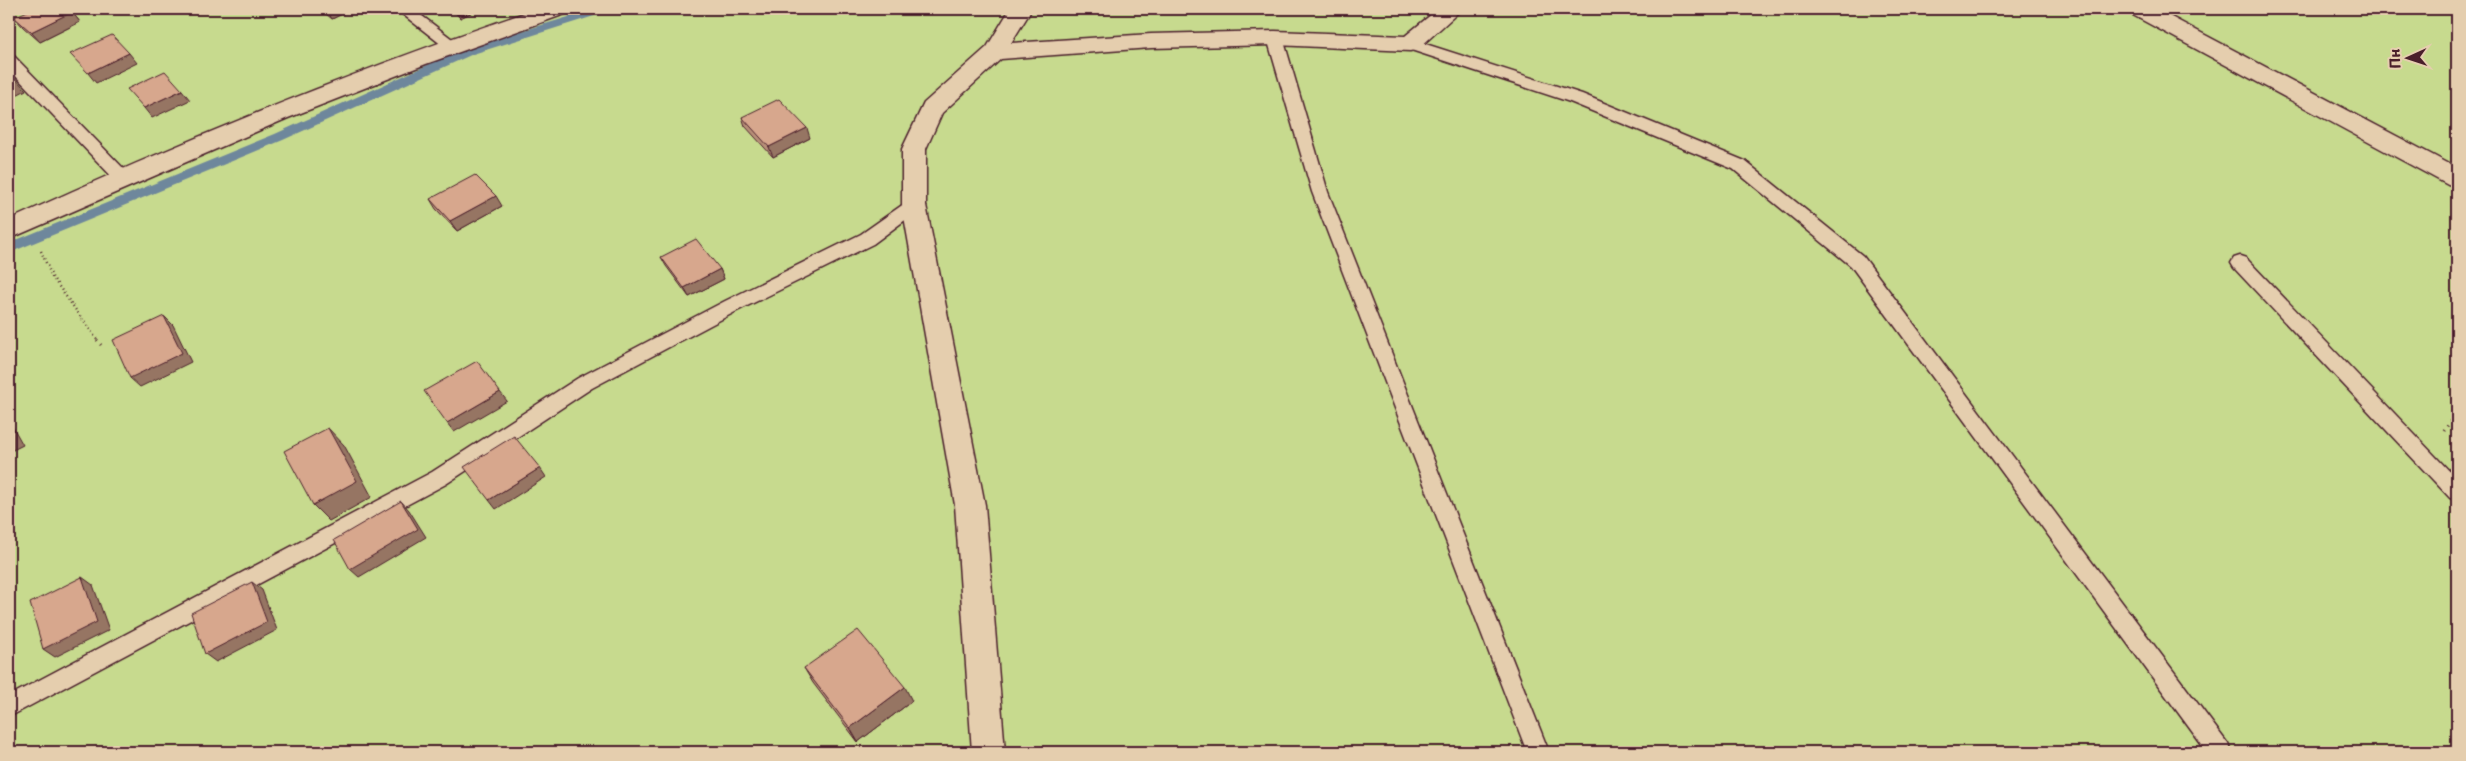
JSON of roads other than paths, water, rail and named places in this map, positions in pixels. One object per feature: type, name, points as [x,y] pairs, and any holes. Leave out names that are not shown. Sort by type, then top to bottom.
[{"type":"street","points":[[9,230],[122,177],[452,45],[557,9]]},
{"type":"street","points":[[988,752],[970,504],[914,205],[914,149],[932,109],[995,52],[1021,9]]},
{"type":"street","points":[[995,52],[1151,41],[1274,38],[1410,44],[1450,9]]},
{"type":"street","points":[[2139,9],[2457,179]]},
{"type":"lane","points":[[403,9],[452,45]]},
{"type":"lane","points":[[1274,38],[1320,192],[1538,752]]},
{"type":"lane","points":[[1410,44],[1576,98],[1739,165],[1857,262],[2220,752]]},
{"type":"lane","points":[[9,60],[122,177]]},
{"type":"lane","points":[[9,707],[439,478],[585,383],[731,306],[867,239],[914,205]]},
{"type":"lane","points":[[2240,263],[2457,492]]},
{"type":"waterway","points":[[9,248],[279,137],[469,51],[606,9]]}]
